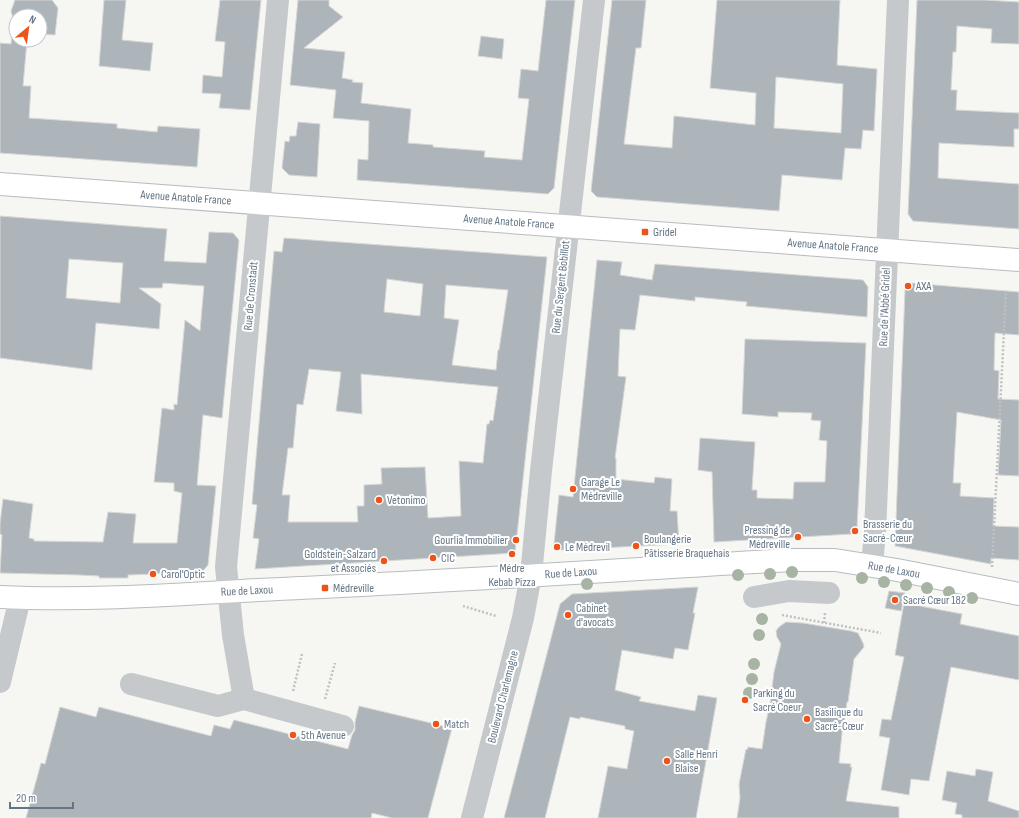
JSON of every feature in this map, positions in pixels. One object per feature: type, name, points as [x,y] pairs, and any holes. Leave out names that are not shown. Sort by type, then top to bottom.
[{"type":"main road","name":"Avenue Anatole France","points":[[0,184],[1019,260]]},
{"type":"main road","name":"Rue de Laxou","points":[[10,597],[92,598],[230,592],[793,560],[835,560],[872,565],[1019,594]]},
{"type":"street","name":"Rue de Cronstadt","points":[[244,699],[233,635],[230,592],[226,567],[278,0]]},
{"type":"street","name":"Rue du Sergent Bobillot","points":[[531,575],[542,463],[594,0]]},
{"type":"street","name":"Rue de l'Abbé Gridel","points":[[872,565],[876,532],[898,0]]},
{"type":"street","name":"Boulevard Charlemagne","points":[[472,818],[523,618],[531,575]]},
{"type":"street","points":[[754,597],[789,591],[829,593]]},
{"type":"street","points":[[0,682],[10,597]]},
{"type":"street","points":[[131,684],[218,706],[244,699],[343,726]]},
{"type":"path","points":[[990,588],[1006,291]]},
{"type":"path","points":[[463,606],[496,616]]},
{"type":"path","points":[[780,615],[881,633]]},
{"type":"path","points":[[824,623],[825,616]]},
{"type":"path","points":[[287,711],[302,654]]},
{"type":"path","points":[[320,719],[335,663]]},
{"type":"building","points":[[15,0],[52,0],[58,8],[55,35],[48,35],[48,8],[12,8]]},
{"type":"building","points":[[104,0],[126,0],[122,40],[153,43],[150,71],[99,66]]},
{"type":"building","points":[[220,0],[261,0],[250,110],[219,108],[221,94],[202,93],[203,75],[222,77],[225,42],[215,41]]},
{"type":"building","points":[[298,0],[329,0],[329,6],[343,17],[304,48],[345,52],[342,78],[353,80],[352,82],[363,83],[361,103],[411,109],[408,143],[433,145],[433,147],[485,151],[484,157],[522,160],[529,99],[518,98],[521,69],[538,71],[546,0],[575,0],[554,188],[548,194],[357,180],[358,159],[368,160],[369,121],[333,118],[336,90],[290,85]]},
{"type":"building","points":[[612,0],[646,0],[641,48],[636,48],[624,144],[672,148],[674,116],[755,125],[756,93],[710,88],[717,0],[840,0],[837,65],[877,69],[874,131],[863,130],[861,149],[845,148],[842,180],[782,175],[779,211],[597,197],[591,191]],"holes":[[[776,77],[843,84],[841,133],[774,128]]]},
{"type":"building","points":[[917,0],[985,0],[1019,2],[1019,44],[991,43],[992,29],[957,26],[956,52],[953,52],[951,90],[957,90],[956,110],[1019,113],[1019,129],[1014,129],[1014,147],[939,143],[938,178],[1019,184],[1019,229],[913,221],[908,214]]},
{"type":"building","points":[[481,36],[504,39],[502,59],[478,56]]},
{"type":"building","points":[[0,43],[8,44],[8,48],[26,48],[23,86],[31,86],[29,118],[117,124],[117,128],[157,132],[158,126],[200,129],[197,167],[0,153]]},
{"type":"building","points":[[298,122],[320,124],[317,177],[289,175],[282,168],[285,141],[289,142],[290,136],[296,136]]},
{"type":"building","points":[[0,216],[167,229],[164,261],[206,263],[209,232],[233,233],[239,240],[222,418],[203,415],[197,485],[216,486],[208,565],[202,572],[128,575],[128,578],[0,573],[2,535],[0,534],[0,523],[3,499],[33,504],[29,538],[34,539],[34,541],[103,542],[108,512],[136,514],[133,543],[177,543],[182,493],[174,491],[174,483],[154,482],[162,408],[174,410],[174,404],[177,405],[185,320],[200,331],[204,286],[163,283],[162,288],[139,288],[161,304],[159,329],[96,323],[92,370],[0,358]],"holes":[[[69,259],[123,263],[120,303],[66,298]]]},
{"type":"building","points":[[284,238],[547,257],[515,553],[255,569],[259,539],[253,538],[257,505],[252,504],[274,251],[282,252]],"holes":[[[387,279],[423,284],[420,316],[384,312]],[[446,285],[508,290],[496,370],[452,365],[459,320],[444,318]],[[309,369],[341,372],[336,411],[362,414],[361,374],[498,387],[493,421],[490,420],[489,424],[487,424],[483,463],[459,461],[461,516],[428,518],[425,467],[381,468],[382,484],[364,485],[364,506],[357,506],[358,522],[288,522],[290,495],[282,495],[288,448],[293,448],[297,404],[303,405]]]},
{"type":"building","points":[[597,260],[622,262],[620,275],[652,280],[655,264],[863,280],[868,287],[867,317],[746,306],[747,302],[695,297],[695,301],[640,295],[635,330],[620,329],[618,376],[626,377],[615,458],[616,479],[654,483],[655,477],[672,479],[670,511],[677,511],[679,544],[561,550],[554,544],[559,495],[573,497]]},
{"type":"building","points":[[911,283],[1019,292],[1019,335],[995,333],[994,370],[999,371],[998,399],[1019,400],[1019,476],[998,475],[1001,420],[957,412],[953,483],[961,483],[960,496],[994,498],[993,526],[1019,527],[1019,560],[991,558],[991,564],[895,546],[905,290]]},
{"type":"building","points":[[745,339],[866,343],[857,528],[852,534],[714,542],[712,472],[698,470],[700,438],[755,442],[752,490],[757,490],[757,498],[793,499],[794,482],[825,482],[827,441],[819,440],[821,421],[811,420],[812,413],[778,412],[778,417],[742,414]]},
{"type":"building","points":[[698,587],[688,650],[675,648],[673,659],[622,650],[615,690],[641,697],[639,701],[695,711],[698,695],[717,698],[696,818],[598,818],[608,766],[627,769],[634,731],[625,729],[625,726],[580,717],[580,719],[570,717],[545,818],[504,818],[560,604],[572,594]]},
{"type":"building","name":"Sacré Cœur 182","points":[[889,591],[905,593],[901,611],[885,608]]},
{"type":"building","points":[[904,603],[962,614],[960,624],[1019,636],[1019,680],[951,667],[929,781],[911,779],[909,795],[881,790],[890,738],[879,736],[882,719],[891,720],[904,657],[895,655]]},
{"type":"building","name":"Basilique du Sacré-Cœur","points":[[786,622],[803,623],[858,633],[864,647],[854,659],[844,724],[843,723],[839,763],[851,764],[850,767],[852,767],[846,801],[899,807],[899,818],[737,818],[740,798],[739,784],[746,749],[747,750],[748,747],[762,749],[773,689],[774,672],[781,644],[777,637],[776,631]]},
{"type":"building","points":[[359,706],[452,728],[428,818],[392,818],[372,813],[371,818],[26,818],[41,763],[45,764],[60,707],[96,717],[99,707],[211,736],[214,725],[230,729],[234,720],[348,749],[355,730],[355,722]]},
{"type":"building","points":[[976,769],[993,772],[988,801],[1019,811],[1019,818],[962,818],[962,815],[955,814],[957,803],[942,800],[947,771],[975,776]]},
{"type":"place","name":"Gridel","points":[[645,232]]},
{"type":"place","name":"AXA","points":[[908,286]]},
{"type":"place","name":"Garage Le Médreville","points":[[573,489]]},
{"type":"place","name":"Vetonimo","points":[[379,500]]},
{"type":"place","name":"Brasserie du Sacré-Cœur","points":[[855,531]]},
{"type":"place","name":"Pressing de Médreville","points":[[798,537]]},
{"type":"place","name":"Gourlia Immobilier","points":[[516,540]]},
{"type":"place","name":"Boulangerie Pâtisserie Braquehais","points":[[636,546]]},
{"type":"place","name":"Le Médrevil","points":[[557,547]]},
{"type":"place","name":"Médre Kebab Pizza","points":[[512,554]]},
{"type":"place","name":"CIC","points":[[433,558]]},
{"type":"place","name":"Goldstein-Salzard et Associés","points":[[384,561]]},
{"type":"place","name":"Carol'Optic","points":[[153,574]]},
{"type":"place","name":"Médreville","points":[[325,588]]},
{"type":"place","name":"Sacré Cœur 182","points":[[895,600]]},
{"type":"place","name":"Cabinet d'avocats","points":[[568,615]]},
{"type":"place","name":"Parking du Sacré Coeur","points":[[745,700]]},
{"type":"place","name":"Basilique du Sacré-Cœur","points":[[807,719]]},
{"type":"place","name":"Match","points":[[436,724]]},
{"type":"place","name":"5th Avenue","points":[[293,735]]},
{"type":"place","name":"Salle Henri Blaise","points":[[667,761]]}]
